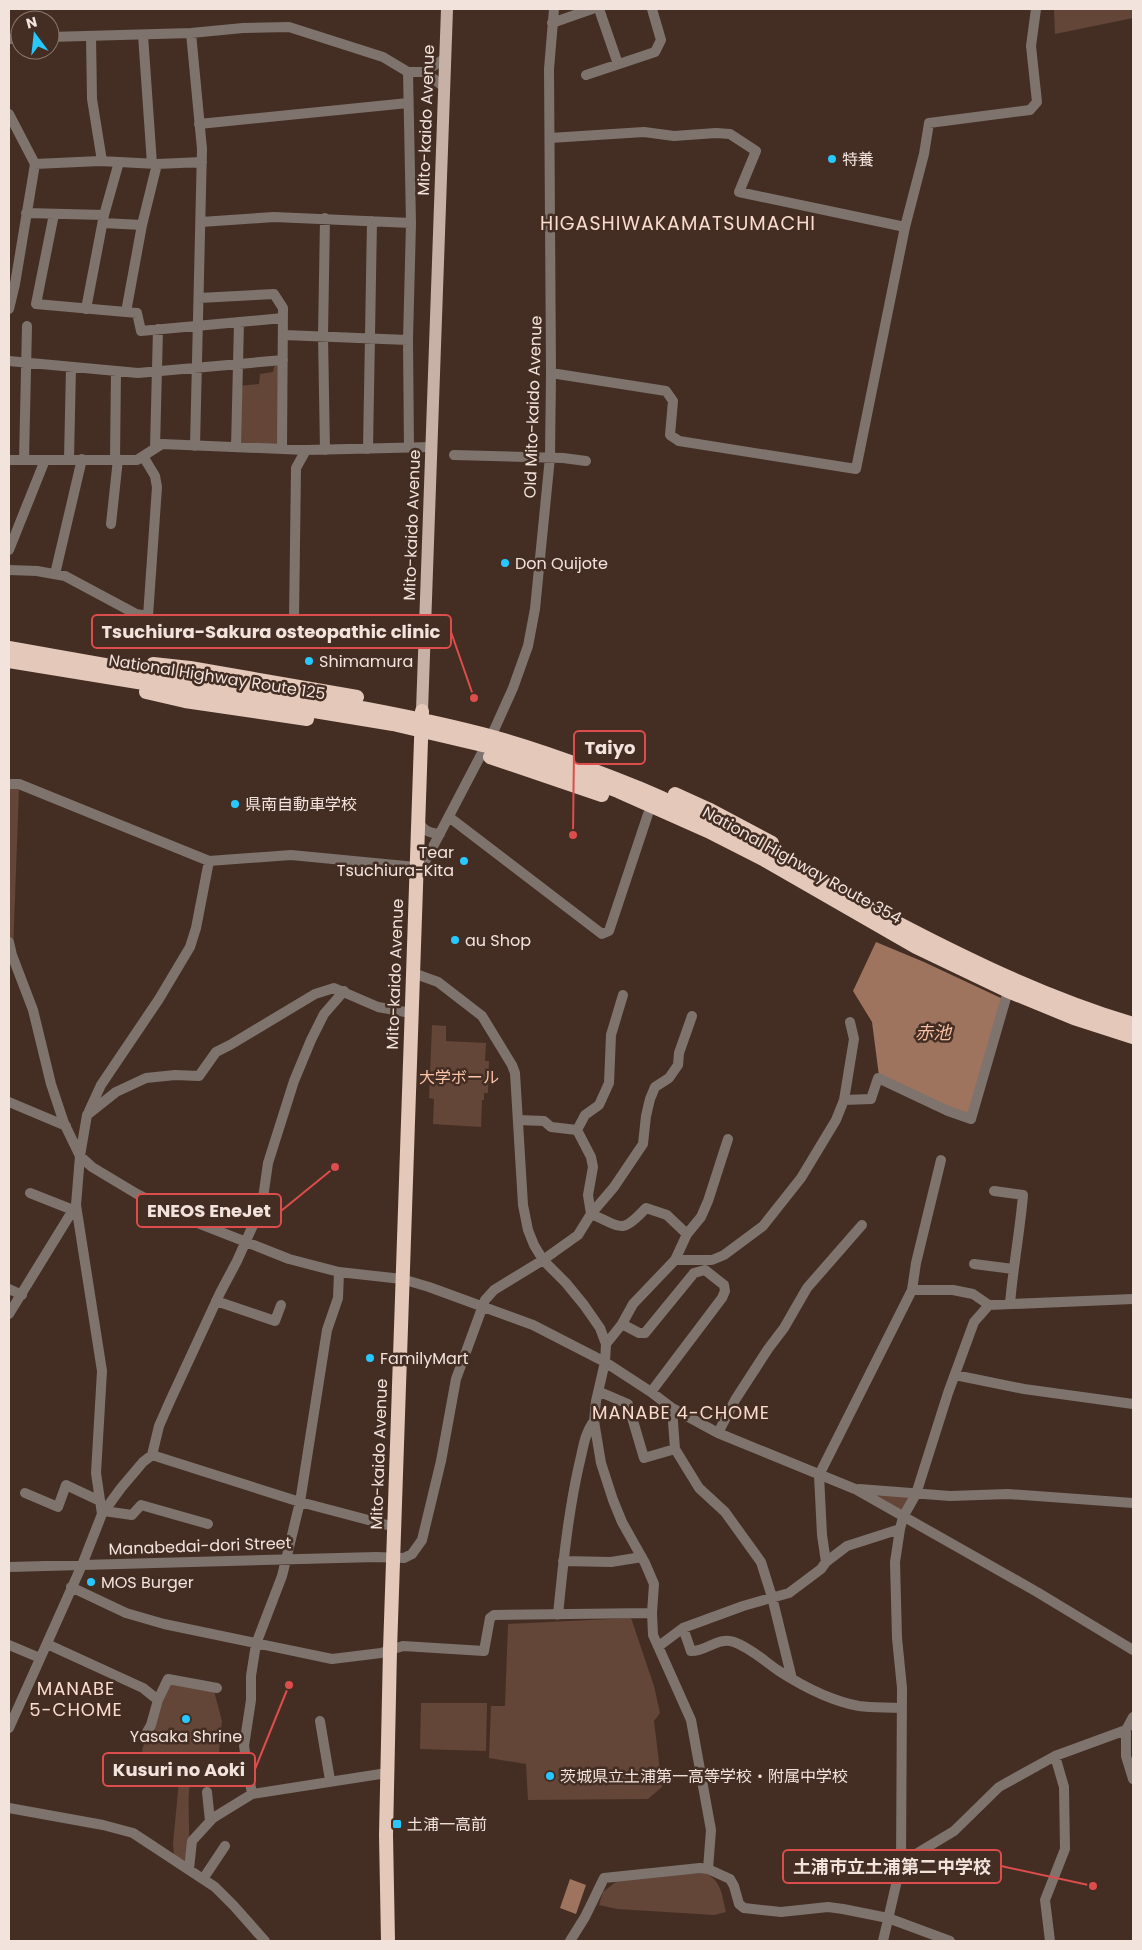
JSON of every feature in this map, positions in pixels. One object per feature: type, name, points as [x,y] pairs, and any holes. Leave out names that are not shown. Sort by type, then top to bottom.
[{"type":"highway","points":[[10,655],[185,701],[327,722],[495,728],[626,773],[708,809],[774,844],[860,895],[918,941]]},
{"type":"highway","points":[[10,655],[190,668],[332,692],[420,725],[482,754],[540,773],[648,814],[760,868],[847,919],[918,941]]},
{"type":"highway","name":"National Highway Route 125","points":[[10,655],[338,709],[420,725]]},
{"type":"highway","name":"National Highway Route 354","points":[[420,725],[502,740],[567,766],[717,836],[918,941],[1008,991],[1074,1018],[1133,1037]]},
{"type":"highway","name":"Mito-kaido Avenue","points":[[388,1941],[386,1772],[420,725]]},
{"type":"highway","name":"National Highway Route 354","points":[[918,941],[1000,973],[1074,1005],[1133,1024]]},
{"type":"main road","name":"Mito-kaido Avenue","points":[[420,725],[432,447],[447,9]]},
{"type":"street","name":"Old Mito-kaido Avenue","points":[[416,867],[426,860],[495,728],[513,688],[528,646],[535,609],[550,458],[549,69],[554,9]]},
{"type":"street","points":[[552,23],[592,9]]},
{"type":"street","points":[[599,9],[618,64]]},
{"type":"street","points":[[586,75],[655,52],[661,40],[652,9]]},
{"type":"street","points":[[551,373],[666,391],[673,401],[670,436],[679,441],[856,469],[905,227],[924,154],[929,123],[1030,110],[1034,107],[1037,102],[1030,46],[1036,9]]},
{"type":"street","points":[[60,38],[191,34],[243,28],[289,28],[383,58],[408,72],[425,72],[445,58]]},
{"type":"street","points":[[191,34],[202,162],[195,446]]},
{"type":"street","points":[[126,312],[154,164],[143,35]]},
{"type":"street","points":[[91,36],[92,99],[102,161]]},
{"type":"street","points":[[408,72],[411,223],[408,340],[409,448]]},
{"type":"street","points":[[425,72],[444,87]]},
{"type":"street","points":[[199,124],[408,103]]},
{"type":"street","points":[[9,114],[35,164],[26,213],[14,259],[9,309]]},
{"type":"street","points":[[550,138],[644,132],[674,136],[730,134],[756,151],[739,192],[905,227]]},
{"type":"street","points":[[35,164],[102,161],[154,164],[202,162]]},
{"type":"street","points":[[86,308],[104,219],[119,162]]},
{"type":"street","points":[[26,213],[104,219],[142,225]]},
{"type":"street","points":[[54,214],[36,304],[137,313],[141,331],[283,318]]},
{"type":"street","points":[[202,222],[274,216],[411,223]]},
{"type":"street","points":[[325,218],[323,336],[325,450]]},
{"type":"street","points":[[368,449],[372,221]]},
{"type":"street","points":[[199,298],[274,294],[283,308],[282,449]]},
{"type":"street","points":[[236,447],[239,322]]},
{"type":"street","points":[[24,460],[27,326]]},
{"type":"street","points":[[155,448],[158,329]]},
{"type":"street","points":[[284,335],[408,340]]},
{"type":"street","points":[[9,361],[138,373],[283,360]]},
{"type":"street","points":[[69,459],[71,367]]},
{"type":"street","points":[[111,524],[116,459],[116,371]]},
{"type":"street","points":[[9,460],[137,460],[162,444],[306,450],[432,447]]},
{"type":"street","points":[[294,619],[296,468],[306,450]]},
{"type":"street","points":[[9,570],[55,574],[71,578],[136,614],[148,616],[157,488],[155,476],[143,456]]},
{"type":"street","points":[[454,456],[550,458],[586,461]]},
{"type":"street","points":[[55,574],[82,459]]},
{"type":"street","points":[[9,550],[45,460]]},
{"type":"street","points":[[9,784],[19,784],[209,861],[291,855],[416,867]]},
{"type":"street","points":[[450,817],[602,934],[609,931],[648,814]]},
{"type":"street","points":[[418,821],[426,831],[440,834]]},
{"type":"street","points":[[103,1512],[96,1474],[102,1371],[74,1208],[80,1156],[87,1115],[101,1085],[159,999],[190,947],[196,928],[209,861]]},
{"type":"street","points":[[9,942],[10,956],[33,1010],[51,1084],[66,1126],[80,1156],[92,1168],[184,1218],[289,1259],[339,1272],[402,1280],[429,1287],[481,1308],[533,1325],[605,1362],[672,1408],[718,1434],[855,1489],[1037,1592],[1133,1650]]},
{"type":"street","points":[[413,973],[438,982],[487,1021],[515,1073],[523,1205],[528,1230],[543,1260],[566,1283],[584,1305],[600,1328],[606,1344],[605,1362],[600,1392],[596,1401],[594,1421],[601,1463],[612,1500],[654,1584],[653,1635],[692,1720],[711,1830],[708,1869]]},
{"type":"street","points":[[87,1115],[116,1092],[146,1078],[175,1075],[199,1076],[216,1052],[316,994],[334,988],[378,1007],[411,1013]]},
{"type":"street","points":[[9,1728],[82,1565],[103,1512],[143,1462],[152,1455],[158,1426],[262,1205],[268,1163],[294,1081],[310,1040],[324,1014],[344,991]]},
{"type":"street","points":[[844,1100],[871,1099],[878,1078],[948,1111],[971,1119],[1008,991]]},
{"type":"street","points":[[577,1130],[585,1115],[599,1104],[609,1083],[611,1035],[623,995]]},
{"type":"street","points":[[393,1558],[404,1558],[412,1554],[422,1540],[441,1461],[456,1379],[485,1300],[494,1290],[543,1260],[578,1235],[591,1214],[614,1187],[643,1144],[650,1099],[655,1087],[669,1078],[678,1065],[679,1053],[692,1016]]},
{"type":"street","points":[[675,1260],[712,1260],[724,1255],[763,1226],[801,1178],[836,1120],[844,1100],[854,1039],[850,1022]]},
{"type":"street","points":[[9,1102],[66,1126]]},
{"type":"street","points":[[518,1120],[544,1121],[551,1127],[577,1130]]},
{"type":"street","points":[[577,1130],[591,1157],[593,1167],[588,1195],[591,1214]]},
{"type":"street","points":[[606,1344],[622,1324],[633,1304],[675,1260],[687,1234],[701,1217],[708,1202],[728,1139]]},
{"type":"street","points":[[826,1562],[822,1535],[819,1475],[912,1290],[916,1263],[941,1160]]},
{"type":"street","points":[[994,1191],[1023,1194],[1020,1233],[1013,1269],[1010,1304]]},
{"type":"street","points":[[30,1192],[74,1208]]},
{"type":"street","points":[[9,1314],[74,1208]]},
{"type":"street","points":[[591,1214],[621,1227],[631,1224],[646,1208],[667,1216],[687,1234]]},
{"type":"street","points":[[718,1434],[735,1400],[784,1328],[807,1288],[862,1225]]},
{"type":"street","points":[[974,1264],[1013,1269]]},
{"type":"street","points":[[622,1324],[639,1333],[645,1333],[694,1273],[705,1270],[724,1285],[725,1291],[722,1298],[651,1392]]},
{"type":"street","points":[[252,1794],[244,1746],[251,1700],[251,1676],[256,1644],[282,1576],[300,1502],[327,1330],[338,1298],[339,1272]]},
{"type":"street","points":[[9,1289],[22,1295]]},
{"type":"street","points":[[912,1290],[953,1290],[973,1294],[988,1305],[1133,1299]]},
{"type":"street","points":[[216,1300],[275,1321],[281,1305]]},
{"type":"street","points":[[882,1941],[901,1863],[901,1708],[895,1562],[900,1529],[903,1517],[916,1494],[974,1322],[988,1305]]},
{"type":"street","points":[[955,1375],[1024,1389],[1133,1404]]},
{"type":"street","points":[[600,1392],[628,1404],[644,1458],[675,1449]]},
{"type":"street","points":[[672,1408],[675,1449],[699,1488],[725,1512],[761,1562],[772,1597],[792,1679]]},
{"type":"street","points":[[558,1615],[572,1498],[583,1445],[587,1432],[594,1421]]},
{"type":"street","points":[[152,1455],[300,1502],[395,1527]]},
{"type":"street","points":[[24,1493],[58,1507],[66,1485],[100,1501]]},
{"type":"street","points":[[855,1489],[950,1496],[1008,1494],[1133,1503]]},
{"type":"street","points":[[103,1512],[132,1515],[141,1505],[208,1524]]},
{"type":"street","points":[[659,1646],[683,1628],[743,1606],[789,1593],[821,1569],[826,1562],[847,1546],[900,1529]]},
{"type":"street","name":"Manabedai-dori Street","points":[[9,1567],[376,1556],[393,1558]]},
{"type":"street","points":[[563,1561],[611,1562],[642,1557]]},
{"type":"street","points":[[71,1587],[126,1613],[164,1624],[332,1659],[381,1653],[403,1646],[484,1652],[490,1618],[494,1615],[652,1613]]},
{"type":"street","points":[[683,1628],[691,1651],[695,1652],[715,1642],[733,1641],[820,1695],[860,1706],[901,1708]]},
{"type":"street","points":[[47,1644],[143,1688],[158,1700]]},
{"type":"street","points":[[9,1645],[40,1658]]},
{"type":"street","points":[[146,1732],[151,1724],[158,1700],[168,1679],[217,1688]]},
{"type":"street","points":[[1133,1717],[1126,1730],[1133,1778]]},
{"type":"street","points":[[320,1721],[330,1780]]},
{"type":"street","points":[[901,1863],[954,1831],[999,1787],[1055,1756],[1126,1730]]},
{"type":"street","points":[[1050,1941],[1045,1900],[1065,1849],[1064,1787],[1055,1756]]},
{"type":"street","points":[[189,1869],[192,1841],[210,1822],[230,1806],[252,1794],[386,1772]]},
{"type":"street","points":[[207,1792],[210,1822]]},
{"type":"street","points":[[9,1808],[120,1829],[141,1838],[203,1879],[234,1906],[265,1941]]},
{"type":"street","points":[[203,1879],[225,1846]]},
{"type":"street","points":[[570,1941],[585,1917],[604,1878],[659,1871],[708,1869],[730,1878],[740,1904],[744,1908],[781,1912],[828,1907],[888,1918],[950,1941]]},
{"type":"green space","points":[[1054,9],[1133,9],[1133,18],[1055,34]]},
{"type":"green space","points":[[281,362],[280,447],[238,445],[239,386],[259,384],[260,374],[273,372],[274,367]]},
{"type":"green space","points":[[9,787],[19,787],[13,953],[9,933]]},
{"type":"green space","name":"大学ボール","points":[[432,1025],[446,1026],[446,1041],[486,1043],[485,1061],[489,1061],[488,1093],[484,1093],[484,1100],[482,1100],[481,1127],[433,1124],[434,1099],[429,1098]]},
{"type":"green space","points":[[862,1491],[913,1495],[902,1514]]},
{"type":"green space","points":[[631,1618],[654,1686],[660,1713],[654,1721],[662,1787],[648,1799],[528,1800],[526,1764],[489,1758],[491,1706],[505,1706],[508,1624]]},
{"type":"green space","points":[[170,1683],[214,1691],[222,1721],[218,1762],[198,1760],[191,1779],[189,1788],[189,1838],[185,1861],[174,1855],[173,1844],[180,1770],[146,1765],[142,1750]]},
{"type":"green space","points":[[421,1703],[487,1703],[486,1751],[420,1749]]},
{"type":"green space","points":[[705,1873],[711,1876],[718,1885],[726,1912],[714,1915],[617,1909],[599,1905],[603,1892],[617,1881],[653,1875]]},
{"type":"water","name":"赤池","points":[[876,942],[1003,999],[970,1117],[879,1076],[872,1022],[853,991]]},
{"type":"water","points":[[570,1879],[586,1885],[576,1914],[560,1908]]},
{"type":"place","name":"特養","points":[[832,159]]},
{"type":"place","name":"Don Quijote","points":[[505,563]]},
{"type":"place","name":"Shimamura","points":[[309,661]]},
{"type":"place","name":"Tsuchiura-Sakura osteopathic clinic","points":[[474,698]]},
{"type":"place","name":"県南自動車学校","points":[[235,804]]},
{"type":"place","name":"Taiyo","points":[[573,835]]},
{"type":"place","name":"Tear Tsuchiura-Kita","points":[[464,861]]},
{"type":"place","name":"au Shop","points":[[455,940]]},
{"type":"place","name":"ENEOS EneJet","points":[[335,1167]]},
{"type":"place","name":"FamilyMart","points":[[370,1358]]},
{"type":"place","name":"MOS Burger","points":[[91,1582]]},
{"type":"place","name":"Kusuri no Aoki","points":[[289,1685]]},
{"type":"place","name":"Yasaka Shrine","points":[[186,1719]]},
{"type":"place","name":"茨城県立土浦第一高等学校・附属中学校","points":[[550,1776]]},
{"type":"place","name":"土浦一高前","points":[[397,1824]]},
{"type":"place","name":"土浦市立土浦第二中学校","points":[[1093,1886]]},
{"type":"district","name":"HIGASHIWAKAMATSUMACHI","points":[[678,223]]},
{"type":"district","name":"MANABE 4-CHOME","points":[[681,1412]]},
{"type":"district","name":"MANABE 5-CHOME","points":[[76,1698]]}]
